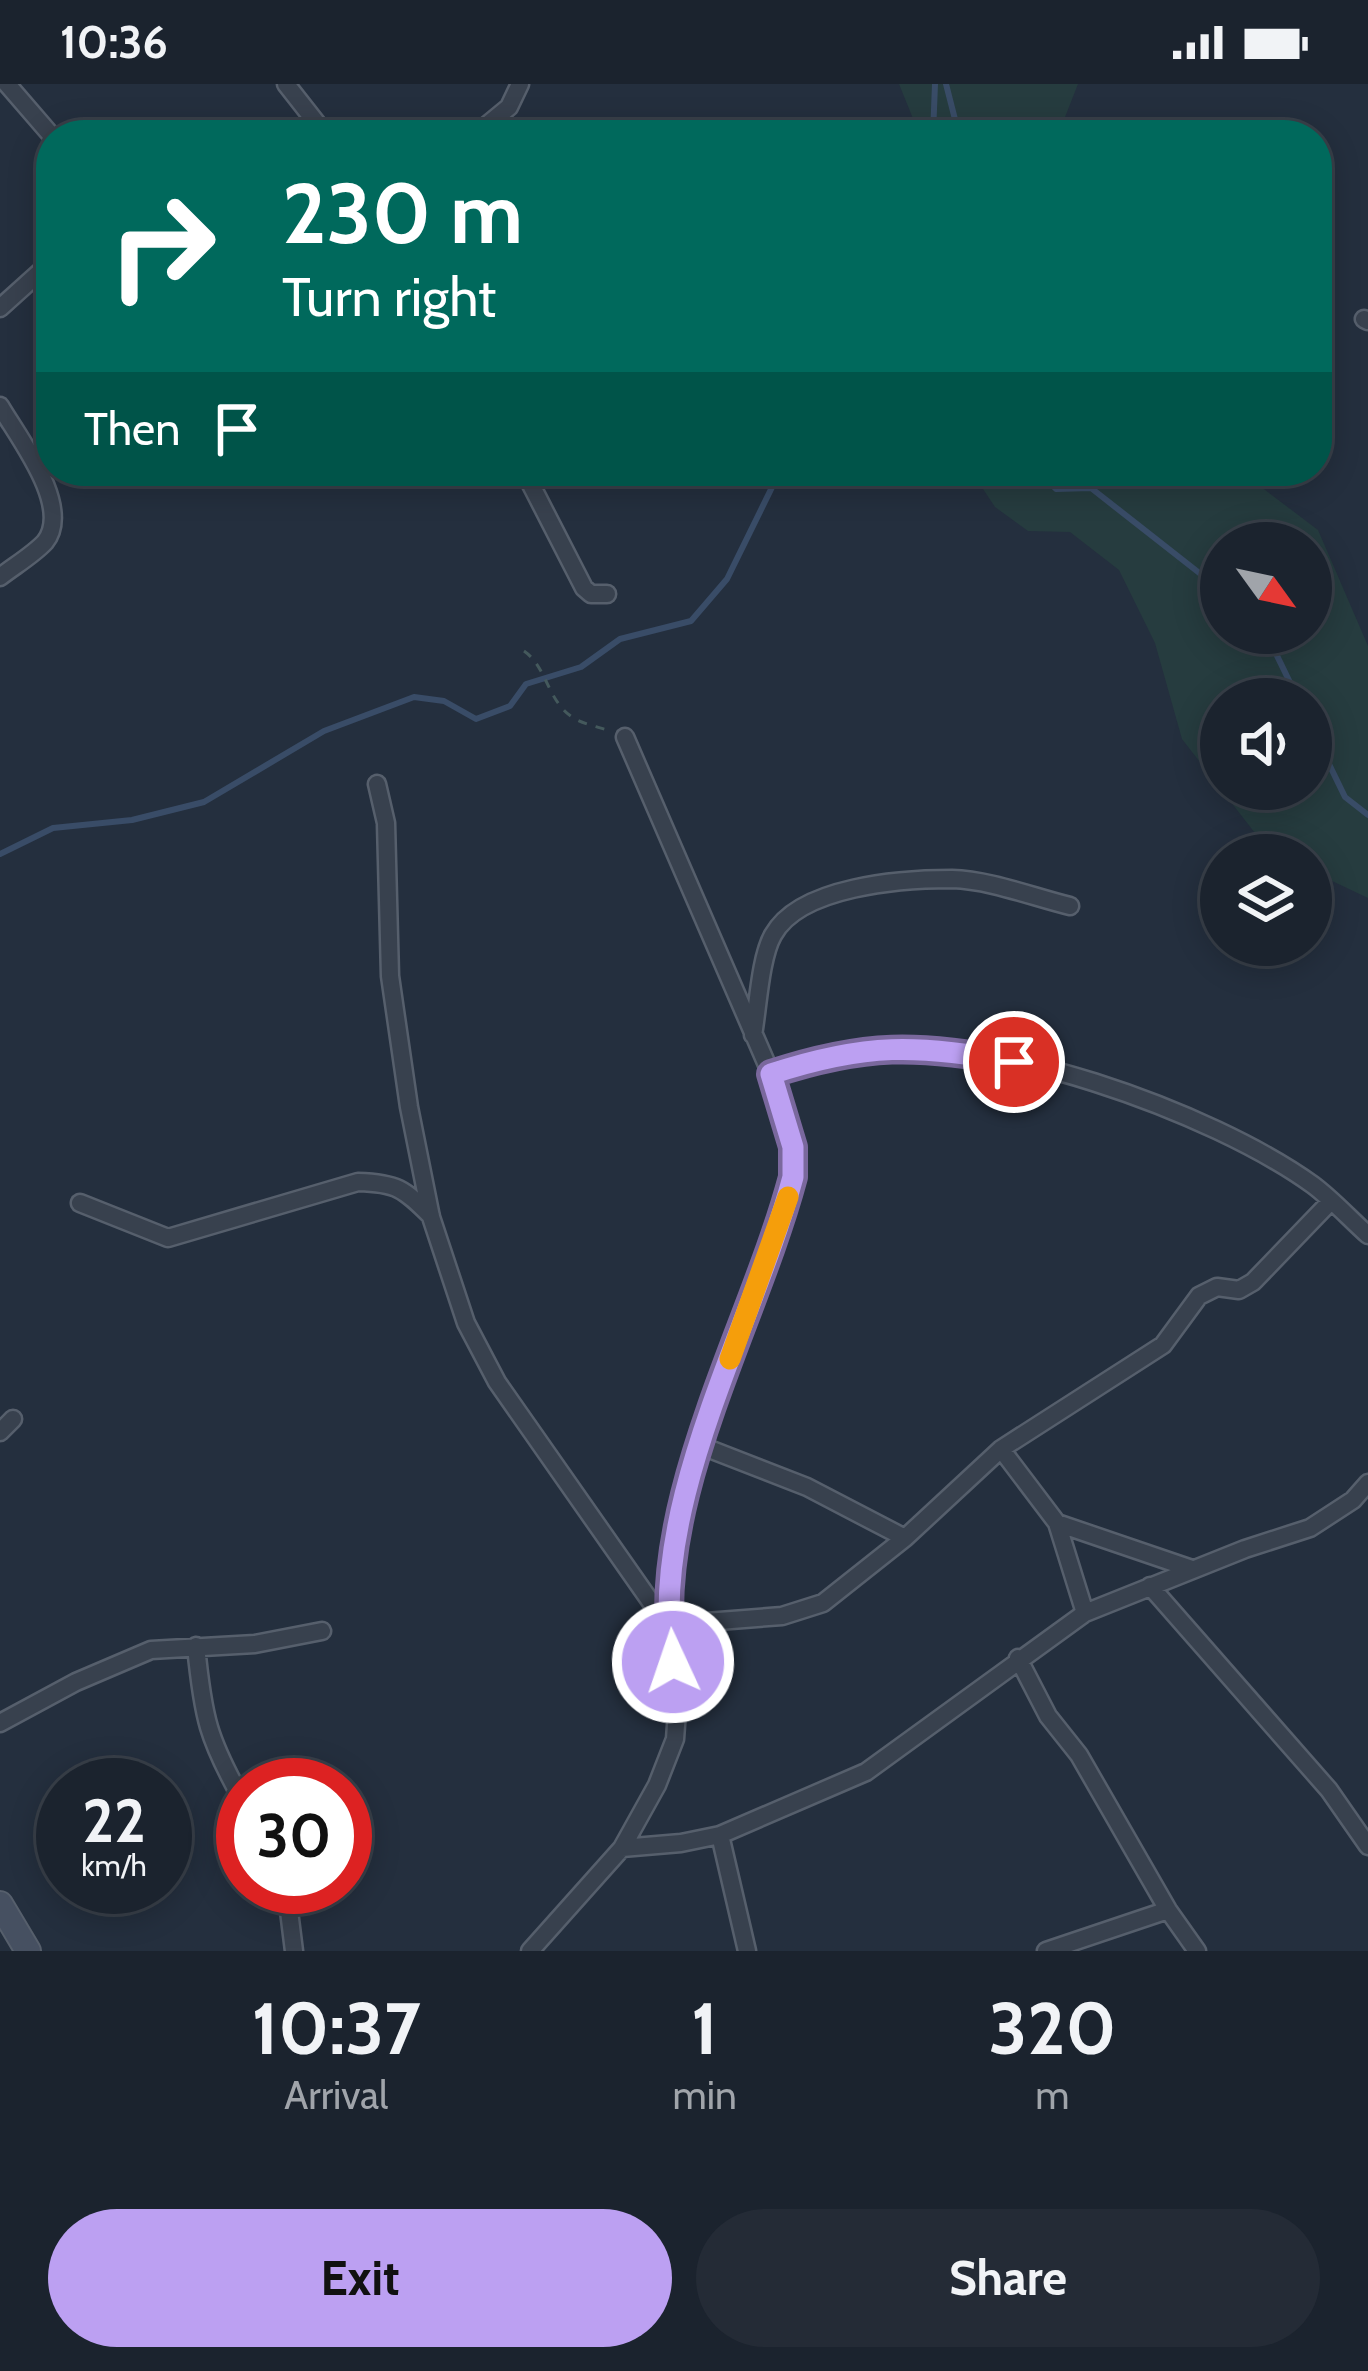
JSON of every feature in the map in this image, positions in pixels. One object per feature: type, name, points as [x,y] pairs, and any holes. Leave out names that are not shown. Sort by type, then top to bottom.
[{"type":"street","points":[[7,84],[38,120]]},
{"type":"street","points":[[286,84],[314,120]]},
{"type":"street","points":[[493,120],[509,107],[520,84]]},
{"type":"street","points":[[0,308],[36,276]]},
{"type":"street","points":[[0,406],[36,467]]},
{"type":"street","points":[[0,577],[47,539],[52,517],[47,486]]},
{"type":"street","points":[[532,486],[584,588],[591,594],[608,594]]},
{"type":"street","points":[[530,1951],[622,1848],[657,1785],[675,1739],[678,1698],[667,1625],[675,1549],[699,1445],[793,1177],[793,1147],[771,1074],[625,737]]},
{"type":"street","points":[[377,784],[386,823],[390,976],[409,1107],[431,1217],[466,1324],[497,1382],[667,1625]]},
{"type":"street","points":[[753,1036],[771,938],[787,916],[812,903],[853,888],[956,879],[1070,906]]},
{"type":"street","points":[[771,1074],[863,1049],[944,1048],[1049,1069],[1173,1112],[1232,1140],[1313,1186],[1368,1235]]},
{"type":"street","points":[[80,1203],[168,1238],[264,1207],[358,1182],[375,1182],[391,1183],[410,1194],[431,1217]]},
{"type":"street","points":[[667,1625],[800,1612],[823,1603],[905,1538],[1000,1449],[1162,1346],[1199,1296],[1217,1288],[1239,1290],[1253,1282],[1330,1201]]},
{"type":"street","points":[[699,1445],[807,1487],[905,1538]]},
{"type":"street","points":[[1000,1449],[1057,1523],[1085,1613]]},
{"type":"street","points":[[622,1848],[681,1844],[720,1835],[866,1772],[1085,1613],[1310,1528],[1352,1500],[1368,1483]]},
{"type":"street","points":[[1057,1523],[1192,1570]]},
{"type":"street","points":[[1150,1586],[1329,1790],[1368,1846]]},
{"type":"street","points":[[0,1723],[76,1682],[152,1650],[255,1644],[322,1631]]},
{"type":"street","points":[[196,1646],[202,1715],[219,1758]]},
{"type":"street","points":[[1018,1658],[1048,1716],[1090,1774],[1168,1910],[1197,1951]]},
{"type":"street","points":[[720,1835],[747,1951]]},
{"type":"street","points":[[0,1904],[28,1951]]},
{"type":"street","points":[[1046,1951],[1168,1910]]},
{"type":"street","points":[[289,1914],[294,1951]]},
{"type":"path","points":[[524,651],[536,659],[553,696],[571,716],[625,737]]},
{"type":"green space","points":[[899,84],[1078,84],[1064,120],[914,120]]},
{"type":"green space","points":[[981,486],[1260,486],[1307,522],[1200,522],[1200,654],[1332,654],[1332,562],[1368,646],[1368,898],[1332,881],[1332,834],[1256,834],[1237,810],[1332,810],[1332,678],[1200,678],[1200,762],[1182,739],[1155,643],[1119,570],[1070,532],[1028,531],[995,507]]},
{"type":"waterway","points":[[934,120],[935,84]]},
{"type":"waterway","points":[[946,84],[955,120]]},
{"type":"waterway","points":[[0,854],[53,828],[132,820],[204,802],[324,731],[414,697],[444,701],[476,719],[510,706],[526,684],[581,667],[620,639],[691,621],[727,579],[773,486]]},
{"type":"waterway","points":[[1053,486],[1091,488],[1200,574]]},
{"type":"waterway","points":[[1276,654],[1288,678]]},
{"type":"waterway","points":[[1332,770],[1345,797],[1368,815]]},
{"type":"slow traffic","points":[[730,1359],[788,1197]]},
{"type":"route","points":[[673,1662],[667,1625],[675,1549],[699,1445],[793,1177],[793,1147],[771,1074],[863,1049],[944,1048],[1014,1062]]}]
